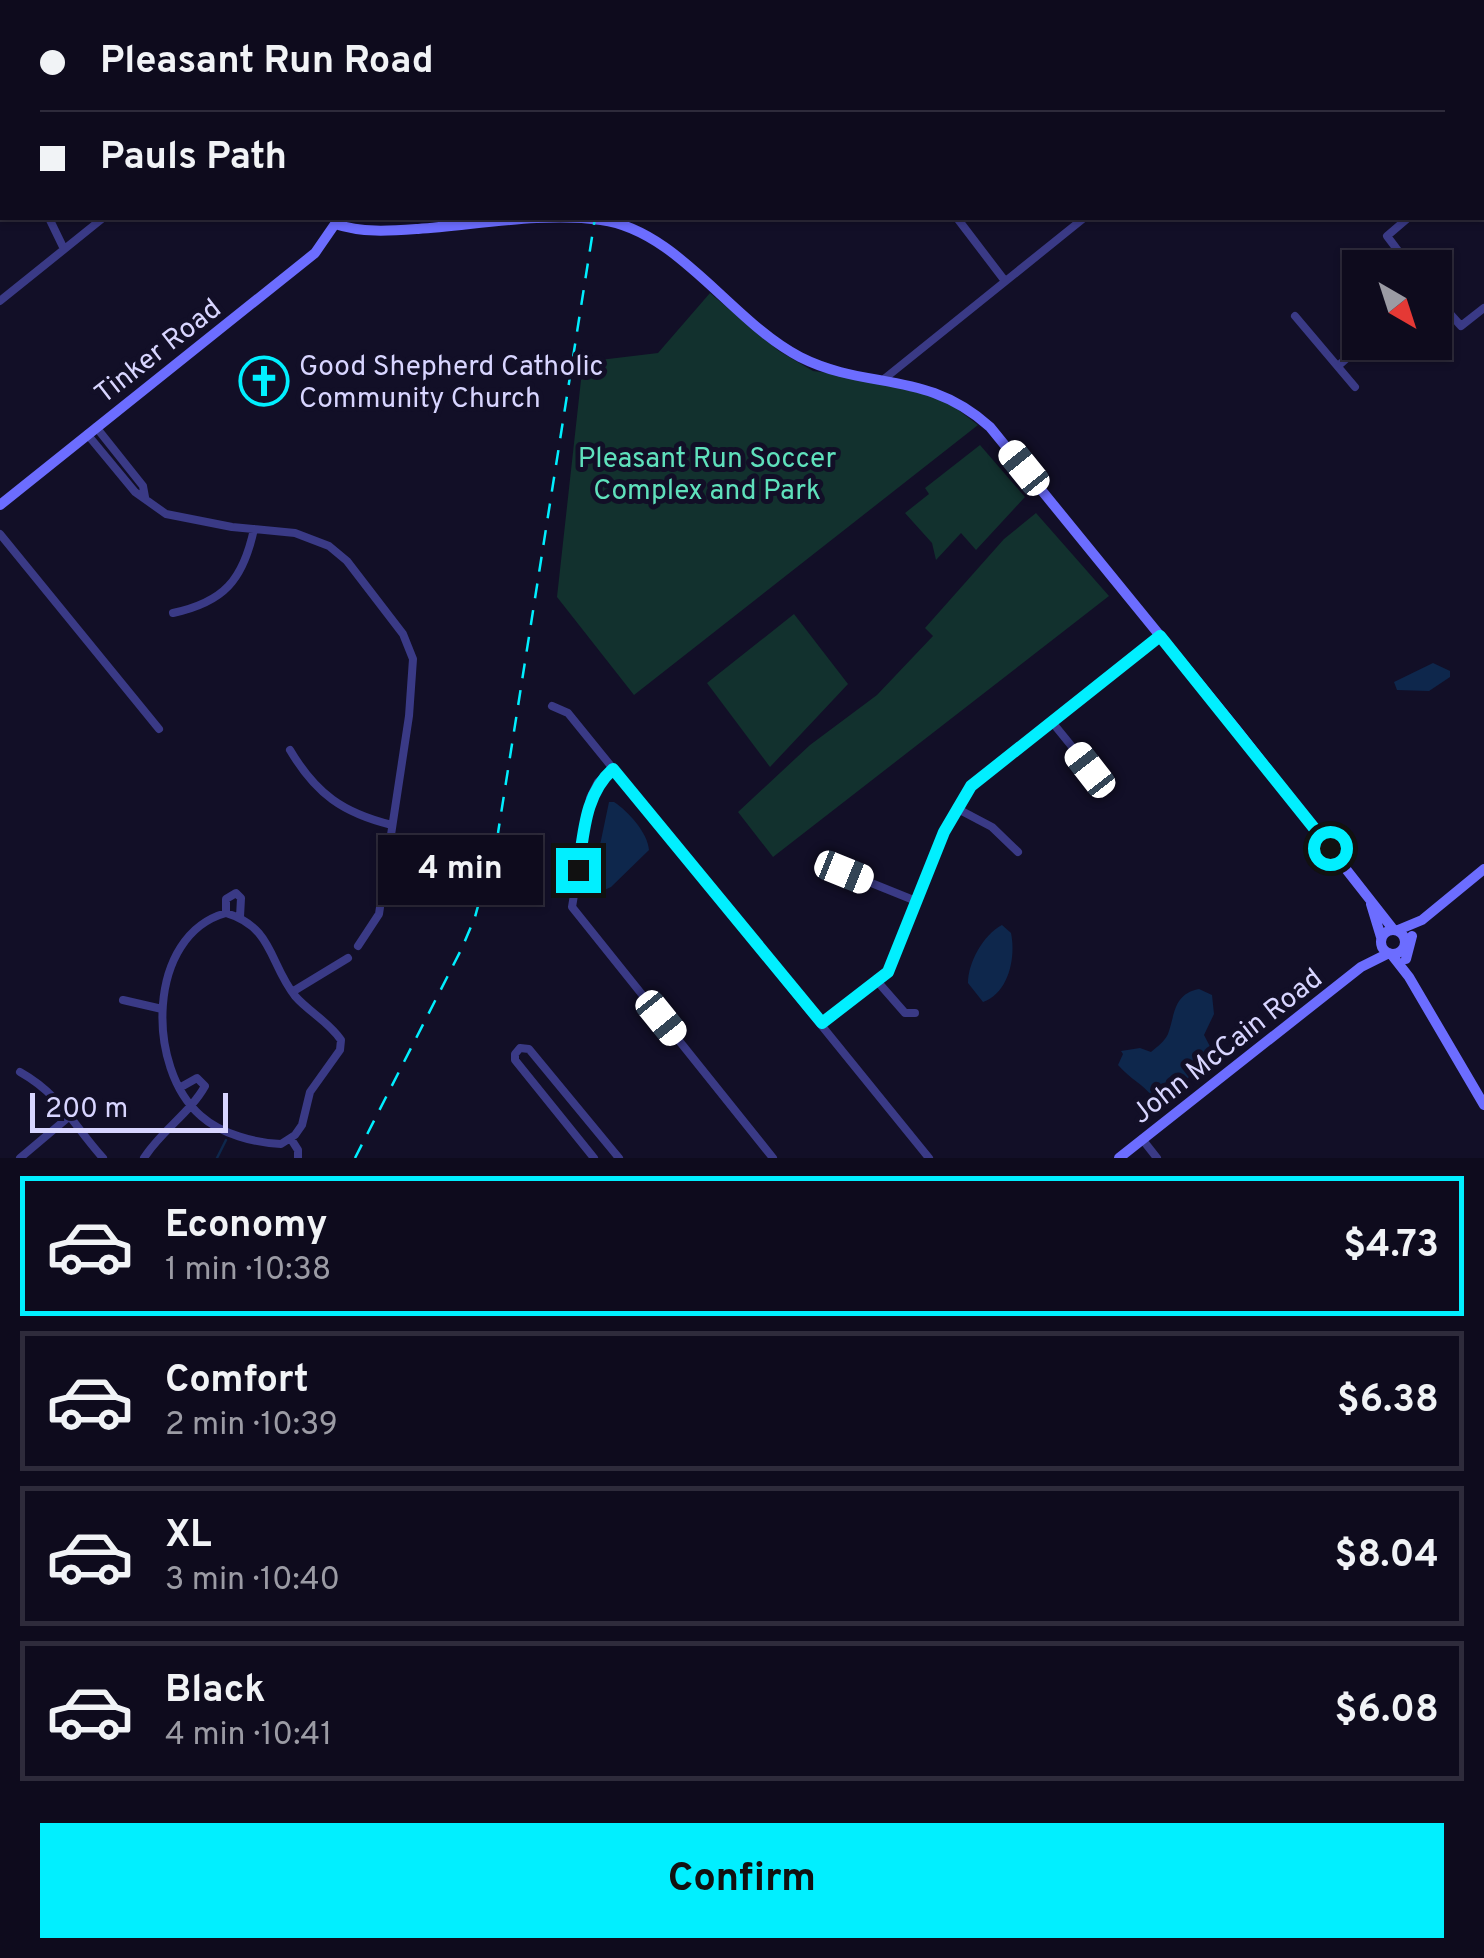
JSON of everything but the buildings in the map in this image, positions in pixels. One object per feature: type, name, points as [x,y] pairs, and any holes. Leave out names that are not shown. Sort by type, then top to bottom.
[{"type":"main road","points":[[330,221],[377,232],[542,220]]},
{"type":"main road","points":[[615,220],[654,241],[767,335],[800,357],[944,395],[968,408],[990,427],[1299,807],[1370,904],[1403,935],[1410,977]]},
{"type":"main road","name":"Tinker Road","points":[[0,505],[315,252],[330,221]]},
{"type":"main road","points":[[1390,954],[1400,952],[1422,920],[1484,869]]},
{"type":"main road","points":[[1370,904],[1382,947],[1410,977],[1484,1105]]},
{"type":"main road","points":[[1378,938],[1422,920]]},
{"type":"main road","name":"John McCain Road","points":[[1361,967],[1378,938]]},
{"type":"main road","name":"John McCain Road","points":[[1120,1158],[1361,967],[1390,954]]},
{"type":"street","points":[[49,220],[64,250]]},
{"type":"street","points":[[0,301],[101,220]]},
{"type":"street","points":[[959,220],[1005,281]]},
{"type":"street","points":[[884,379],[1081,220]]},
{"type":"street","points":[[1398,250],[1387,236],[1406,220]]},
{"type":"street","points":[[1452,316],[1461,326],[1484,308]]},
{"type":"street","points":[[1296,316],[1354,387]]},
{"type":"street","points":[[1338,366],[1345,360]]},
{"type":"street","points":[[92,431],[143,486],[145,497],[166,514],[322,542],[338,553],[382,603],[411,650],[409,716],[379,914],[358,946]]},
{"type":"street","points":[[172,612],[195,608],[228,587],[248,558],[254,529]]},
{"type":"street","points":[[0,534],[159,729]]},
{"type":"street","points":[[822,1023],[888,972],[956,808],[971,786],[1160,636]]},
{"type":"street","points":[[552,706],[568,713],[929,1158]]},
{"type":"street","points":[[1052,722],[1090,770]]},
{"type":"street","points":[[290,750],[331,800],[359,817],[392,825]]},
{"type":"street","points":[[613,769],[598,782],[590,798],[572,907],[773,1158]]},
{"type":"street","points":[[956,808],[992,828],[1018,852]]},
{"type":"street","points":[[844,872],[916,901]]},
{"type":"street","points":[[226,913],[226,899],[236,893],[242,898],[240,917]]},
{"type":"street","points":[[226,913],[240,917],[258,930],[292,992],[330,1025],[342,1045],[316,1080],[302,1125],[282,1149],[218,1128],[192,1106],[174,1077],[168,1052],[162,1009],[176,954],[194,928],[226,913]]},
{"type":"street","points":[[292,992],[348,958]]},
{"type":"street","points":[[878,981],[904,1013],[914,1014]]},
{"type":"street","points":[[123,1000],[162,1009]]},
{"type":"street","points":[[594,1158],[516,1060],[517,1050],[530,1049],[619,1158]]},
{"type":"street","points":[[20,1072],[45,1086],[103,1158]]},
{"type":"street","points":[[144,1158],[171,1124],[192,1106],[204,1090],[204,1083],[192,1079],[181,1088]]},
{"type":"street","points":[[20,1158],[71,1115]]},
{"type":"street","points":[[580,1141],[595,1128]]},
{"type":"street","points":[[290,1139],[298,1150],[298,1158]]},
{"type":"street","points":[[1142,1139],[1157,1158]]},
{"type":"green space","name":"Pleasant Run Soccer Complex and Park","points":[[710,293],[779,351],[813,371],[869,378],[944,399],[978,425],[634,695],[557,597],[583,362],[658,353]]},
{"type":"green space","points":[[980,445],[1025,497],[976,550],[961,533],[936,560],[932,543],[905,513],[929,494],[925,488]]},
{"type":"green space","points":[[1036,513],[1109,596],[773,857],[738,812],[810,745],[877,695],[933,636],[925,628],[1004,539]]},
{"type":"green space","points":[[794,614],[848,684],[770,767],[707,683]]},
{"type":"water","points":[[1433,663],[1450,671],[1450,677],[1429,691],[1397,690],[1394,682]]},
{"type":"water","points":[[609,802],[614,802],[636,823],[649,850],[611,887],[598,893],[595,869]]},
{"type":"water","points":[[1002,925],[1011,933],[1009,973],[999,991],[983,1002],[968,983],[971,967],[983,942]]},
{"type":"water","points":[[1199,989],[1212,995],[1214,1014],[1204,1035],[1216,1058],[1158,1099],[1154,1098],[1118,1065],[1121,1051],[1140,1048],[1151,1052],[1167,1037],[1180,1000]]},
{"type":"waterway","points":[[217,1158],[226,1140]]},
{"type":"railway","points":[[355,1158],[462,948],[475,917],[498,833],[595,220]]},
{"type":"place","name":"Good Shepherd Catholic Community Church","points":[[264,381]]},
{"type":"route","points":[[578,870],[590,798],[598,782],[613,769],[822,1023],[888,972],[944,832],[971,786],[1160,636],[1330,848]]}]
